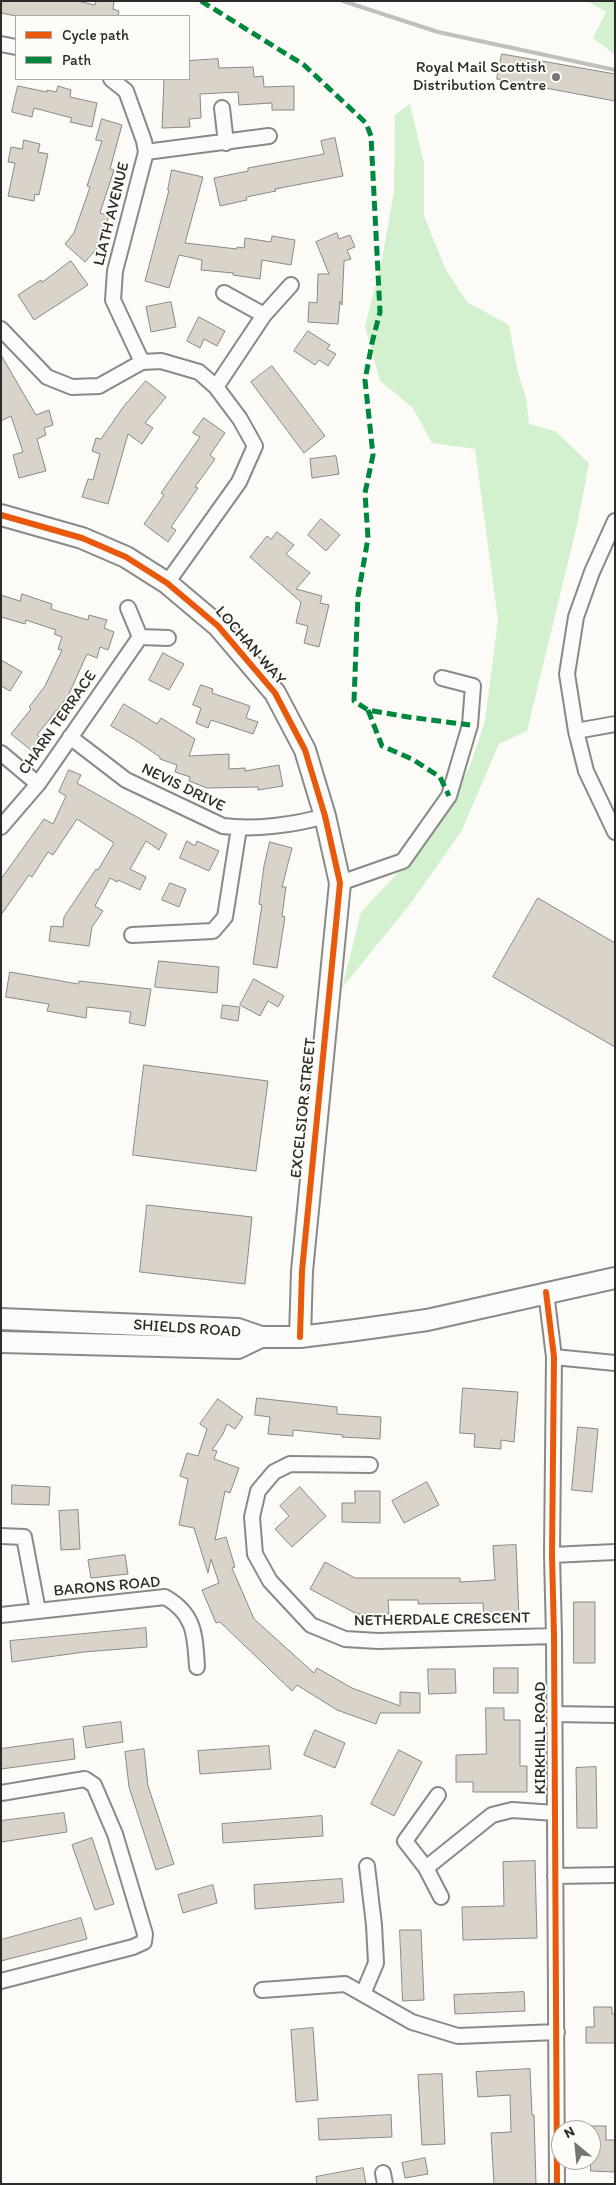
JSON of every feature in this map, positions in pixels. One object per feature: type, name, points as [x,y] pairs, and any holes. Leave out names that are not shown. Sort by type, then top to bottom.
[{"type":"street","points":[[1,44],[15,47]]},
{"type":"street","name":"LIATH AVENUE","points":[[112,80],[126,90],[146,152],[116,271],[113,300],[142,362]]},
{"type":"street","points":[[222,108],[226,143]]},
{"type":"street","points":[[146,152],[269,136]]},
{"type":"street","points":[[216,387],[264,315],[291,285]]},
{"type":"street","points":[[224,293],[264,315]]},
{"type":"street","points":[[1,329],[47,377],[72,388],[99,386],[142,362],[161,360],[199,372],[216,387],[240,419],[255,446],[239,482],[167,583]]},
{"type":"street","name":"LOCHAN WAY","points":[[1,515],[82,538],[126,557],[167,583],[218,626],[275,693],[305,750],[325,816],[340,883]]},
{"type":"street","points":[[615,521],[592,572],[576,617],[567,674],[576,731],[586,771],[615,832]]},
{"type":"street","points":[[128,608],[140,637],[168,638]]},
{"type":"street","name":"CHARN TERRACE","points":[[1,826],[38,784],[140,637]]},
{"type":"street","points":[[340,883],[402,861],[449,796],[470,725],[473,686],[442,678]]},
{"type":"street","points":[[576,731],[615,724]]},
{"type":"street","name":"NEVIS DRIVE","points":[[70,737],[126,780],[224,826],[238,828],[307,821],[325,816]]},
{"type":"street","points":[[1,753],[38,784]]},
{"type":"street","points":[[132,935],[213,931],[225,917],[238,828]]},
{"type":"street","name":"EXCELSIOR STREET","points":[[300,1337],[302,1271],[340,883]]},
{"type":"street","points":[[261,1337],[300,1337],[427,1320],[615,1278]]},
{"type":"street","name":"KIRKHILL ROAD","points":[[546,1292],[554,1357],[552,1554],[557,2184]]},
{"type":"street","name":"SHIELDS ROAD","points":[[1,1319],[238,1329],[261,1337]]},
{"type":"street","name":"SHIELDS ROAD","points":[[1,1342],[238,1348],[261,1337]]},
{"type":"street","points":[[554,1357],[615,1362]]},
{"type":"street","name":"NETHERDALE CRESCENT","points":[[370,1465],[290,1464],[274,1472],[258,1491],[252,1517],[255,1554],[270,1581],[311,1625],[345,1638],[378,1641],[554,1636]]},
{"type":"street","points":[[1,1536],[24,1537],[38,1610]]},
{"type":"street","points":[[552,1554],[615,1552]]},
{"type":"street","name":"BARONS ROAD","points":[[1,1615],[165,1597],[177,1604],[195,1632],[196,1667]]},
{"type":"street","points":[[554,1714],[615,1715]]},
{"type":"street","points":[[1,1793],[85,1779],[94,1785],[114,1834],[145,1934],[144,1942],[133,1947],[1,1981]]},
{"type":"street","points":[[438,1795],[405,1841],[426,1868],[441,1897]]},
{"type":"street","points":[[426,1868],[492,1815],[512,1810],[554,1813]]},
{"type":"street","points":[[363,1994],[376,1963],[374,1925],[367,1866]]},
{"type":"street","points":[[555,1876],[615,1875]]},
{"type":"street","points":[[262,1990],[345,1984],[412,2022],[458,2036],[557,2032]]},
{"type":"green space","points":[[587,1],[615,1],[615,55],[593,38],[606,12]]},
{"type":"green space","points":[[410,104],[424,163],[424,216],[445,268],[467,302],[509,325],[517,369],[526,398],[529,424],[555,431],[589,463],[578,521],[527,731],[499,744],[461,832],[410,904],[342,988],[361,912],[436,828],[470,766],[485,721],[498,620],[475,449],[432,443],[413,408],[380,381],[365,326],[382,259],[394,191],[395,115]]},
{"type":"building","points":[[1,1],[78,1],[95,5],[96,1],[114,1],[113,9],[119,11],[118,15],[15,16],[1,13]]},
{"type":"building","name":"Royal Mail Scottish Distribution Centre","points":[[502,54],[615,74],[615,101],[497,79]]},
{"type":"building","points":[[218,59],[219,68],[253,67],[254,77],[263,76],[264,87],[294,86],[294,110],[272,110],[272,103],[239,105],[238,92],[200,94],[201,118],[189,119],[190,127],[162,128],[164,80],[190,80],[190,61]]},
{"type":"building","points":[[18,86],[56,92],[58,86],[71,90],[70,97],[97,103],[92,127],[70,122],[72,118],[34,108],[32,117],[12,112]]},
{"type":"building","points":[[102,119],[122,125],[110,169],[114,170],[100,213],[109,216],[99,246],[85,262],[65,244],[74,233],[90,187],[87,186],[102,141],[96,140]]},
{"type":"building","points":[[335,138],[343,176],[275,189],[276,191],[246,197],[247,200],[220,206],[214,178],[248,171],[248,168],[324,154],[321,141]]},
{"type":"building","points":[[24,140],[40,144],[38,152],[48,154],[39,195],[35,194],[34,201],[8,196],[15,163],[8,162],[11,147],[22,149]]},
{"type":"building","points":[[172,170],[203,177],[185,243],[237,249],[237,247],[244,248],[245,238],[271,242],[272,236],[295,240],[291,265],[262,260],[260,279],[233,275],[233,273],[201,270],[202,260],[179,255],[169,288],[145,281],[169,190]]},
{"type":"building","points":[[337,233],[339,239],[350,235],[355,247],[347,250],[351,259],[344,261],[342,305],[340,301],[338,324],[308,322],[309,302],[317,303],[318,274],[329,274],[316,242]]},
{"type":"building","points":[[71,261],[88,285],[34,320],[18,295],[41,280],[42,282]]},
{"type":"building","points":[[171,302],[176,327],[151,332],[146,307]]},
{"type":"building","points":[[199,317],[225,331],[217,346],[204,339],[200,348],[187,341]]},
{"type":"building","points":[[308,331],[330,345],[327,349],[336,354],[328,366],[319,360],[315,365],[294,351]]},
{"type":"building","points":[[1,355],[36,415],[49,410],[53,425],[44,428],[46,435],[37,439],[46,471],[19,478],[13,455],[23,452],[11,416],[1,421]]},
{"type":"building","points":[[272,366],[325,436],[304,453],[251,382]]},
{"type":"building","points":[[146,381],[166,397],[145,423],[153,428],[142,444],[128,434],[108,504],[82,497],[88,479],[93,480],[100,454],[92,451],[96,438],[101,439],[124,406]]},
{"type":"building","points":[[204,418],[225,433],[210,455],[215,459],[195,487],[198,488],[171,527],[176,530],[168,542],[144,524],[164,495],[161,493],[200,437],[193,433]]},
{"type":"building","points":[[336,456],[339,474],[312,478],[310,459]]},
{"type":"building","points":[[321,519],[340,535],[326,551],[308,535]]},
{"type":"building","points":[[277,532],[294,545],[286,554],[310,573],[296,589],[322,596],[320,603],[329,605],[319,647],[304,643],[308,626],[296,623],[301,602],[250,557],[267,536],[271,539]]},
{"type":"building","points":[[22,594],[52,604],[51,609],[88,620],[89,615],[107,620],[104,628],[114,632],[108,650],[100,647],[97,658],[87,654],[68,696],[37,735],[42,739],[32,751],[11,734],[31,709],[29,707],[45,686],[62,650],[58,649],[62,637],[54,634],[56,630],[26,620],[25,624],[1,617],[1,595],[20,601]]},
{"type":"building","points":[[163,653],[184,664],[169,690],[149,680]]},
{"type":"building","points":[[1,660],[22,672],[10,691],[1,686]]},
{"type":"building","points":[[201,685],[213,689],[212,693],[250,706],[246,718],[258,722],[253,734],[211,720],[208,728],[196,723],[201,708],[193,705]]},
{"type":"building","points":[[124,704],[157,724],[161,718],[195,739],[189,756],[229,754],[229,769],[245,768],[245,771],[279,765],[283,786],[258,790],[258,787],[207,788],[189,781],[190,777],[175,772],[177,765],[160,759],[160,757],[135,740],[111,726]]},
{"type":"building","points":[[69,770],[81,775],[77,783],[167,834],[159,850],[146,841],[130,869],[146,877],[140,890],[110,878],[95,906],[103,911],[92,927],[89,946],[49,941],[51,926],[63,927],[64,917],[96,869],[98,870],[114,843],[77,819],[53,855],[48,852],[32,877],[29,875],[1,915],[1,879],[44,819],[53,824],[66,796],[59,792]]},
{"type":"building","points":[[187,841],[195,846],[197,841],[219,851],[209,871],[180,858]]},
{"type":"building","points":[[270,842],[292,848],[282,887],[286,887],[282,916],[285,917],[277,968],[253,964],[262,905],[259,904],[264,866]]},
{"type":"building","points":[[170,883],[186,889],[179,907],[162,900]]},
{"type":"building","points":[[538,898],[615,943],[615,1047],[493,977]]},
{"type":"building","points":[[159,961],[219,967],[217,993],[155,987]]},
{"type":"building","points":[[10,972],[78,984],[79,981],[151,989],[145,1026],[129,1023],[131,1012],[87,1007],[86,1018],[47,1011],[49,1004],[6,997]]},
{"type":"building","points":[[254,979],[284,996],[278,1007],[268,1001],[260,1016],[240,1005]]},
{"type":"building","points":[[223,1005],[240,1007],[238,1021],[221,1018]]},
{"type":"building","points":[[144,1065],[268,1081],[256,1171],[133,1155]]},
{"type":"building","points":[[147,1205],[252,1217],[245,1284],[140,1272]]},
{"type":"building","points":[[463,1388],[518,1392],[514,1442],[501,1440],[501,1449],[474,1447],[475,1434],[460,1433]]},
{"type":"building","points":[[257,1398],[337,1407],[337,1414],[381,1417],[380,1439],[342,1437],[343,1435],[293,1430],[293,1436],[268,1434],[270,1417],[255,1415]]},
{"type":"building","points":[[218,1399],[243,1417],[235,1429],[227,1424],[223,1434],[212,1450],[217,1451],[214,1459],[239,1468],[230,1493],[225,1491],[215,1540],[226,1537],[235,1567],[232,1568],[254,1619],[314,1673],[317,1668],[352,1688],[400,1706],[400,1692],[420,1693],[420,1713],[380,1713],[376,1724],[337,1710],[297,1685],[292,1691],[220,1622],[216,1623],[202,1590],[219,1583],[211,1559],[208,1573],[194,1528],[179,1525],[188,1479],[180,1476],[187,1453],[198,1456],[207,1429],[200,1424]]},
{"type":"building","points":[[578,1427],[598,1429],[592,1492],[572,1490]]},
{"type":"building","points":[[427,1482],[439,1505],[404,1523],[392,1501]]},
{"type":"building","points":[[12,1485],[50,1487],[49,1505],[12,1504]]},
{"type":"building","points":[[300,1487],[326,1516],[292,1547],[275,1529],[289,1516],[280,1506]]},
{"type":"building","points":[[355,1491],[380,1491],[380,1523],[342,1522],[342,1503],[355,1503]]},
{"type":"building","points":[[78,1510],[80,1549],[61,1550],[59,1511]]},
{"type":"building","points":[[516,1545],[519,1617],[484,1619],[483,1603],[418,1604],[418,1600],[388,1600],[389,1614],[357,1614],[310,1589],[325,1562],[355,1578],[460,1578],[460,1582],[495,1580],[493,1546]]},
{"type":"building","points":[[125,1555],[128,1574],[91,1578],[88,1560]]},
{"type":"building","points":[[574,1602],[595,1602],[595,1663],[574,1663]]},
{"type":"building","points":[[146,1628],[147,1647],[84,1652],[12,1662],[10,1641]]},
{"type":"building","points":[[494,1668],[518,1668],[518,1693],[494,1693]]},
{"type":"building","points":[[428,1669],[455,1669],[456,1693],[429,1694]]},
{"type":"building","points":[[486,1708],[504,1708],[504,1720],[520,1720],[520,1766],[527,1766],[527,1792],[473,1792],[473,1782],[456,1782],[456,1755],[486,1754]]},
{"type":"building","points":[[121,1722],[123,1742],[86,1748],[83,1727]]},
{"type":"building","points":[[315,1730],[345,1743],[335,1768],[304,1755]]},
{"type":"building","points":[[73,1739],[75,1759],[1,1769],[1,1749]]},
{"type":"building","points":[[269,1746],[271,1769],[200,1774],[198,1751]]},
{"type":"building","points":[[144,1749],[148,1786],[174,1864],[156,1870],[129,1787],[125,1752]]},
{"type":"building","points":[[399,1750],[422,1762],[394,1816],[371,1804]]},
{"type":"building","points":[[596,1767],[597,1828],[577,1828],[576,1768]]},
{"type":"building","points":[[64,1813],[67,1832],[1,1842],[1,1821]]},
{"type":"building","points":[[322,1816],[323,1836],[223,1843],[222,1824]]},
{"type":"building","points":[[92,1838],[114,1904],[95,1910],[72,1845]]},
{"type":"building","points":[[535,1861],[537,1938],[463,1940],[462,1907],[504,1906],[503,1862]]},
{"type":"building","points":[[342,1879],[344,1902],[255,1909],[254,1885]]},
{"type":"building","points":[[213,1885],[217,1903],[183,1913],[178,1895]]},
{"type":"building","points":[[81,1918],[87,1939],[1,1961],[1,1940]]},
{"type":"building","points":[[400,1930],[421,1930],[424,2000],[403,2001]]},
{"type":"building","points":[[524,1992],[525,2011],[455,2014],[454,1995]]},
{"type":"building","points":[[594,2007],[612,2007],[612,2014],[615,2014],[615,2043],[586,2043],[586,2027],[594,2027]]},
{"type":"building","points":[[313,2028],[318,2100],[296,2102],[291,2030]]},
{"type":"building","points":[[530,2069],[532,2115],[534,2115],[536,2184],[494,2184],[491,2133],[511,2132],[510,2095],[478,2097],[476,2072]]},
{"type":"building","points":[[442,2074],[445,2144],[422,2145],[418,2075]]},
{"type":"building","points":[[391,2115],[392,2137],[319,2140],[318,2119]]},
{"type":"building","points":[[601,2126],[606,2126],[606,2140],[615,2140],[615,2172],[591,2171],[601,2170]]},
{"type":"building","points":[[425,2158],[428,2174],[405,2178],[402,2163]]},
{"type":"building","points":[[363,2168],[366,2184],[317,2184],[316,2177]]},
{"type":"railway","points":[[343,1],[438,32],[615,70]]},
{"type":"marked path","points":[[201,1],[304,65],[366,123],[371,136],[380,312],[365,380],[373,455],[365,493],[368,538],[358,596],[354,701],[368,710],[470,725]]},
{"type":"marked path","points":[[368,710],[382,746],[412,759],[440,777],[449,796]]},
{"type":"cycle path","points":[[1,515],[82,538],[126,557],[167,583],[218,626],[275,693],[305,750],[325,816],[340,883],[302,1271],[300,1337]]},
{"type":"cycle path","points":[[546,1292],[554,1357],[552,1555],[557,2184]]},
{"type":"place","name":"Royal Mail Scottish Distribution Centre","points":[[556,77]]}]
